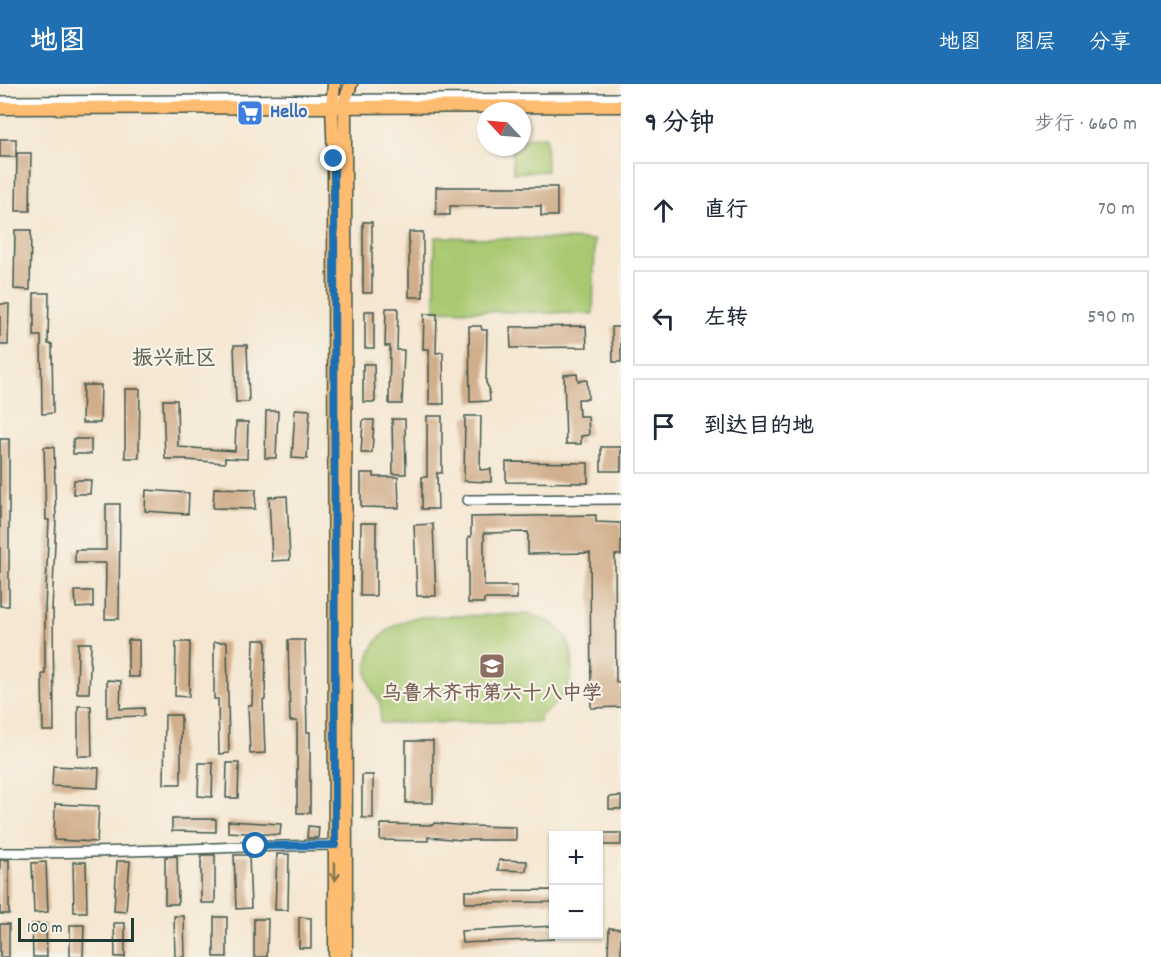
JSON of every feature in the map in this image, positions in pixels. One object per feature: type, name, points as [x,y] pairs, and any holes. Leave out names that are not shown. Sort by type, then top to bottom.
[{"type":"main road","points":[[334,84],[339,104],[346,957]]},
{"type":"main road","points":[[335,957],[334,159],[339,104],[351,84]]},
{"type":"main road","points":[[0,108],[339,104],[621,106]]},
{"type":"street","points":[[0,101],[339,104],[621,98]]},
{"type":"street","points":[[468,500],[621,498]]},
{"type":"street","points":[[0,853],[335,845]]},
{"type":"green space","points":[[546,137],[547,171],[513,173],[512,156],[531,156],[531,138]]},
{"type":"green space","points":[[435,237],[595,240],[593,314],[435,310]]},
{"type":"green space","points":[[530,614],[560,629],[567,639],[572,654],[571,678],[563,696],[541,715],[540,722],[380,723],[381,706],[368,679],[367,663],[375,644],[389,629],[418,617]]},
{"type":"building","points":[[0,139],[16,139],[16,157],[0,157]]},
{"type":"building","points":[[17,153],[31,153],[30,211],[16,211]]},
{"type":"building","points":[[436,187],[557,187],[557,216],[541,216],[541,206],[450,206],[450,215],[436,215]]},
{"type":"building","points":[[363,222],[372,222],[372,293],[363,293]]},
{"type":"building","points":[[15,230],[31,230],[30,290],[14,289]]},
{"type":"building","points":[[409,232],[423,232],[423,297],[409,297]]},
{"type":"building","points":[[34,293],[49,293],[48,344],[52,344],[53,413],[42,414],[41,336],[34,336]]},
{"type":"building","points":[[0,304],[9,304],[8,345],[0,345]]},
{"type":"building","points":[[386,308],[398,308],[397,350],[404,350],[402,404],[389,404],[390,346],[385,346]]},
{"type":"building","points":[[365,311],[374,311],[374,348],[365,348]]},
{"type":"building","points":[[424,314],[437,314],[436,353],[443,352],[444,404],[429,404],[429,349],[423,349]]},
{"type":"building","points":[[469,326],[481,326],[482,330],[487,330],[486,383],[489,388],[490,401],[470,402]]},
{"type":"building","points":[[586,326],[587,347],[511,348],[510,327]]},
{"type":"building","points":[[612,327],[621,327],[621,362],[613,362]]},
{"type":"building","points":[[234,345],[247,345],[249,402],[236,402]]},
{"type":"building","points":[[363,364],[374,364],[375,402],[363,402]]},
{"type":"building","points":[[577,374],[578,381],[587,380],[588,399],[578,399],[579,416],[588,416],[589,435],[581,436],[581,444],[566,444],[564,375]]},
{"type":"building","points":[[83,385],[101,385],[100,423],[82,423]]},
{"type":"building","points":[[125,389],[140,389],[139,458],[125,458]]},
{"type":"building","points":[[163,400],[177,400],[178,447],[235,451],[236,422],[248,422],[247,459],[225,458],[225,463],[165,459]]},
{"type":"building","points":[[295,409],[310,410],[307,459],[292,458]]},
{"type":"building","points":[[266,411],[278,411],[276,458],[265,458]]},
{"type":"building","points":[[427,416],[442,416],[442,473],[437,473],[438,509],[422,509],[422,477],[427,477]]},
{"type":"building","points":[[465,416],[481,416],[480,470],[491,469],[491,482],[464,481]]},
{"type":"building","points":[[392,419],[405,419],[406,474],[393,474]]},
{"type":"building","points":[[363,420],[374,420],[372,453],[361,453]]},
{"type":"building","points":[[0,439],[9,439],[9,606],[0,606]]},
{"type":"building","points":[[73,439],[91,439],[91,454],[73,454]]},
{"type":"building","points":[[44,447],[54,447],[56,520],[52,610],[54,731],[43,731],[42,674],[45,674],[49,520],[46,520]]},
{"type":"building","points":[[601,447],[621,447],[621,471],[601,471]]},
{"type":"building","points":[[506,462],[588,463],[588,483],[506,482]]},
{"type":"building","points":[[361,473],[374,473],[374,477],[398,477],[399,508],[361,507]]},
{"type":"building","points":[[74,480],[91,480],[90,494],[73,494]]},
{"type":"building","points":[[214,488],[256,489],[255,509],[213,508]]},
{"type":"building","points":[[146,490],[189,493],[188,514],[145,511]]},
{"type":"building","points":[[287,496],[290,560],[272,561],[269,497]]},
{"type":"building","points":[[106,504],[120,504],[119,619],[105,619],[106,563],[75,563],[75,550],[106,550]]},
{"type":"building","points":[[596,515],[596,522],[621,523],[621,555],[615,555],[616,682],[621,682],[621,707],[591,708],[590,553],[528,554],[528,532],[484,533],[484,586],[517,586],[517,599],[484,599],[484,603],[468,603],[468,537],[471,537],[471,517]]},
{"type":"building","points":[[361,523],[376,523],[376,596],[360,596]]},
{"type":"building","points":[[433,524],[436,596],[417,596],[414,525]]},
{"type":"building","points":[[75,591],[93,591],[93,607],[76,608]]},
{"type":"building","points":[[128,640],[139,640],[139,677],[128,677]]},
{"type":"building","points":[[254,640],[266,640],[265,700],[263,700],[265,753],[250,754],[248,705],[252,705]]},
{"type":"building","points":[[288,640],[305,640],[307,732],[310,732],[310,813],[297,813],[297,721],[290,721]]},
{"type":"building","points":[[176,642],[190,642],[189,697],[175,696]]},
{"type":"building","points":[[214,642],[227,642],[229,753],[219,754],[218,699],[214,699]]},
{"type":"building","points":[[78,643],[91,643],[89,693],[77,693]]},
{"type":"building","points":[[107,680],[121,681],[120,709],[144,708],[144,716],[107,717]]},
{"type":"building","points":[[78,706],[91,706],[92,756],[78,756]]},
{"type":"building","points":[[165,715],[181,715],[181,784],[164,784]]},
{"type":"building","points":[[406,741],[433,741],[433,803],[406,803]]},
{"type":"building","points":[[199,763],[213,763],[212,797],[198,796]]},
{"type":"building","points":[[227,763],[239,763],[238,798],[226,798]]},
{"type":"building","points":[[53,766],[99,768],[98,788],[52,786]]},
{"type":"building","points":[[362,775],[373,775],[373,818],[362,818]]},
{"type":"building","points":[[621,796],[621,809],[609,809],[609,797]]},
{"type":"building","points":[[55,804],[99,806],[97,842],[54,840]]},
{"type":"building","points":[[172,819],[216,819],[216,832],[172,831]]},
{"type":"building","points":[[228,821],[281,824],[280,835],[228,832]]},
{"type":"building","points":[[434,823],[516,827],[516,840],[462,840],[428,837],[428,841],[380,840],[381,824],[433,825]]},
{"type":"building","points":[[308,826],[319,827],[318,838],[307,838]]},
{"type":"building","points":[[603,833],[621,833],[621,845],[603,845]]},
{"type":"building","points":[[277,854],[289,854],[288,910],[275,910]]},
{"type":"building","points":[[201,855],[215,855],[215,903],[201,903]]},
{"type":"building","points":[[234,855],[249,855],[251,908],[236,909]]},
{"type":"building","points":[[177,856],[178,904],[165,904],[165,857]]},
{"type":"building","points":[[0,860],[9,860],[9,914],[0,914]]},
{"type":"building","points":[[499,860],[527,861],[526,871],[498,870]]},
{"type":"building","points":[[117,861],[130,861],[126,912],[114,911]]},
{"type":"building","points":[[46,862],[48,912],[34,913],[32,863]]},
{"type":"building","points":[[73,862],[86,862],[87,912],[74,912]]},
{"type":"building","points":[[549,890],[549,902],[465,903],[465,891]]},
{"type":"building","points":[[174,916],[184,916],[185,957],[175,957]]},
{"type":"building","points":[[214,917],[227,917],[227,957],[214,957]]},
{"type":"building","points":[[299,917],[311,918],[311,948],[299,948]]},
{"type":"building","points":[[254,919],[268,919],[267,957],[254,957]]},
{"type":"building","points":[[114,923],[125,923],[125,957],[115,957]]},
{"type":"building","points":[[0,924],[9,924],[9,957],[0,957]]},
{"type":"building","points":[[32,924],[46,924],[47,957],[33,957]]},
{"type":"building","points":[[70,925],[84,925],[83,957],[70,957]]},
{"type":"building","points":[[549,926],[549,939],[554,939],[462,943],[461,931]]},
{"type":"building","points":[[609,928],[621,929],[621,957],[608,957]]},
{"type":"place","name":"Hello","points":[[250,113]]},
{"type":"place","name":"乌鲁木齐市第六十八中学","points":[[492,666]]},
{"type":"district","name":"振兴社区","points":[[174,360]]},
{"type":"route","points":[[256,846],[335,845],[334,159]]}]
